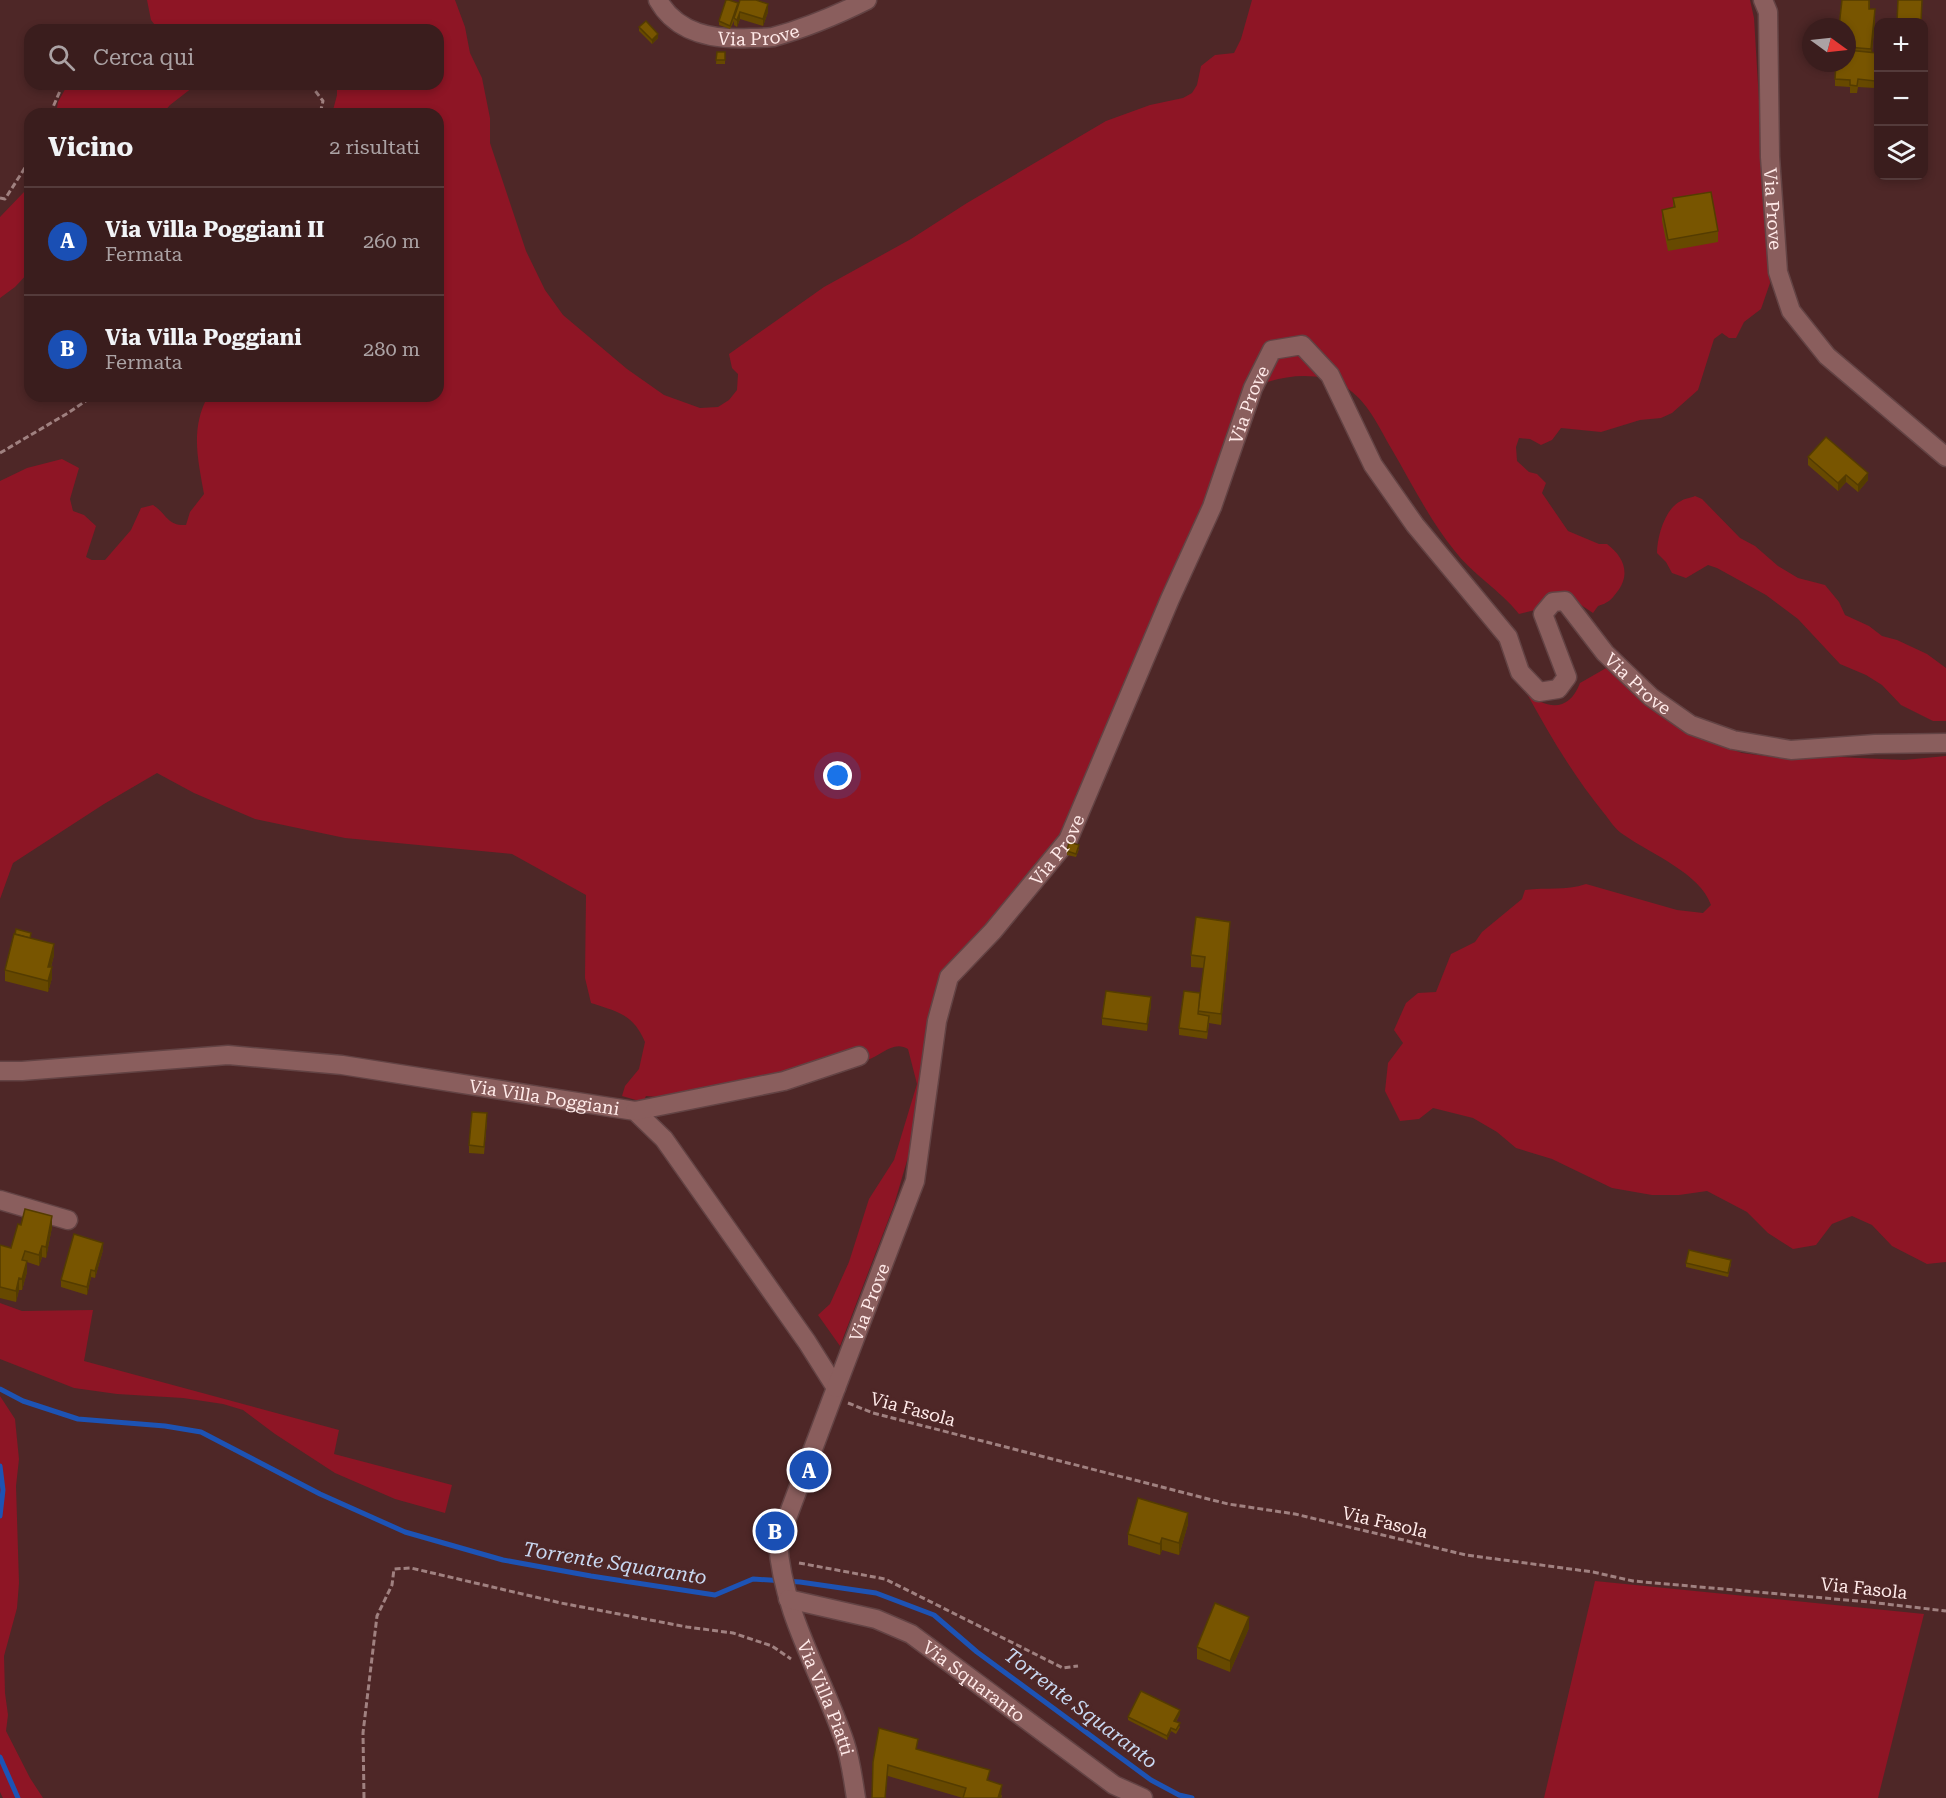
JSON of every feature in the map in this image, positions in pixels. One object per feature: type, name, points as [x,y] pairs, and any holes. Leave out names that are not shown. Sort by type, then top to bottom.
[{"type":"street","name":"Via Prove","points":[[658,0],[666,15],[695,33],[724,39],[771,37],[827,19],[867,0]]},
{"type":"street","name":"Via Prove","points":[[1762,0],[1768,12],[1770,157],[1778,272],[1791,311],[1827,356],[1946,457]]},
{"type":"street","name":"Via Prove","points":[[836,1388],[915,1181],[938,1021],[949,977],[993,930],[1068,840],[1170,599],[1212,507],[1253,388],[1272,350],[1302,345],[1330,375],[1373,465],[1415,525],[1508,637],[1520,672],[1539,692],[1558,689],[1567,677],[1543,614],[1553,602],[1565,601],[1605,653],[1651,697],[1690,725],[1733,740],[1791,750],[1875,744],[1946,743]]},
{"type":"street","name":"Via Villa Poggiani","points":[[0,1071],[228,1055],[342,1065],[635,1111],[664,1138],[807,1342],[836,1388]]},
{"type":"street","points":[[635,1111],[784,1081],[859,1056]]},
{"type":"street","points":[[0,1200],[68,1220]]},
{"type":"street","points":[[788,1599],[779,1561],[778,1542],[836,1388]]},
{"type":"street","name":"Via Villa Piatti","points":[[788,1599],[846,1745],[856,1798]]},
{"type":"street","name":"Via Squaranto","points":[[788,1599],[876,1619],[911,1635],[1114,1785],[1143,1798]]},
{"type":"path","points":[[53,108],[60,90]]},
{"type":"path","points":[[316,90],[323,101],[321,108]]},
{"type":"path","points":[[0,198],[5,199],[24,169]]},
{"type":"path","points":[[0,453],[84,402]]},
{"type":"path","name":"Via Fasola","points":[[836,1388],[840,1397],[850,1404],[873,1413],[1228,1504],[1294,1514],[1466,1555],[1593,1572],[1633,1581],[1946,1611]]},
{"type":"path","points":[[779,1561],[854,1572],[885,1580],[1063,1668],[1078,1666]]},
{"type":"path","points":[[364,1798],[363,1733],[377,1616],[392,1585],[394,1569],[411,1568],[561,1604],[733,1633],[772,1646],[792,1660]]},
{"type":"shaded area","points":[[147,0],[455,0],[465,27],[470,53],[482,78],[490,118],[490,143],[526,251],[545,290],[563,315],[627,369],[664,395],[700,408],[718,407],[729,400],[737,390],[738,374],[732,368],[729,354],[824,287],[911,239],[967,203],[1106,121],[1150,105],[1183,98],[1192,93],[1197,85],[1201,66],[1215,55],[1234,53],[1241,39],[1252,0],[1750,0],[1754,18],[1770,283],[1761,309],[1744,322],[1736,338],[1729,338],[1722,333],[1714,339],[1698,390],[1672,413],[1661,418],[1640,420],[1601,432],[1561,428],[1552,440],[1541,445],[1530,439],[1519,438],[1516,447],[1517,461],[1546,483],[1542,493],[1568,531],[1599,544],[1607,544],[1618,554],[1624,566],[1624,579],[1617,592],[1611,599],[1598,606],[1593,613],[1571,601],[1519,614],[1461,559],[1445,538],[1428,513],[1372,415],[1353,392],[1335,382],[1303,376],[1282,378],[1261,384],[1065,852],[1047,880],[945,980],[911,1147],[894,1205],[840,1346],[818,1315],[830,1304],[849,1262],[869,1199],[894,1160],[917,1084],[908,1049],[892,1047],[867,1060],[861,1050],[798,1067],[760,1083],[669,1098],[646,1096],[643,1102],[622,1096],[625,1086],[639,1069],[645,1042],[635,1025],[624,1015],[591,1003],[585,978],[586,895],[512,854],[345,838],[255,819],[194,793],[157,773],[104,804],[13,863],[0,899],[0,481],[27,468],[62,459],[79,468],[70,499],[73,511],[84,515],[96,526],[86,557],[92,560],[105,560],[131,530],[141,508],[153,505],[175,524],[186,525],[190,512],[204,494],[197,432],[205,402],[444,402],[444,108],[334,108],[337,90],[444,90],[444,24],[154,24],[151,20]]},
{"type":"shaded area","points":[[65,90],[189,90],[167,108],[57,108]]},
{"type":"shaded area","points":[[24,192],[24,277],[0,298],[0,217]]},
{"type":"shaded area","points":[[1695,496],[1702,499],[1740,538],[1755,546],[1778,566],[1798,578],[1825,585],[1839,602],[1845,615],[1869,626],[1882,636],[1897,640],[1927,654],[1946,668],[1946,721],[1933,721],[1901,705],[1882,685],[1840,664],[1798,619],[1766,595],[1717,568],[1708,565],[1686,578],[1672,573],[1657,553],[1660,531],[1666,516],[1675,505]]},
{"type":"shaded area","points":[[1608,667],[1703,739],[1742,753],[1790,759],[1838,757],[1904,760],[1946,756],[1946,1262],[1927,1264],[1892,1246],[1872,1225],[1852,1216],[1832,1224],[1816,1245],[1793,1249],[1768,1233],[1747,1212],[1707,1191],[1679,1195],[1652,1195],[1612,1188],[1552,1159],[1516,1148],[1497,1132],[1473,1118],[1433,1108],[1419,1119],[1400,1121],[1385,1091],[1388,1063],[1403,1043],[1394,1030],[1406,1003],[1418,993],[1436,992],[1451,954],[1475,942],[1482,932],[1522,899],[1525,890],[1586,884],[1677,910],[1703,913],[1711,905],[1697,883],[1686,874],[1615,827],[1572,769],[1526,692],[1549,705],[1564,703],[1570,699],[1580,683]]},
{"type":"shaded area","points":[[0,1303],[22,1311],[93,1310],[84,1361],[339,1430],[334,1454],[452,1485],[445,1513],[395,1499],[335,1473],[243,1410],[223,1404],[183,1398],[117,1394],[74,1388],[0,1359]]},
{"type":"shaded area","points":[[0,1396],[15,1419],[19,1459],[16,1486],[19,1583],[17,1608],[4,1656],[8,1715],[6,1731],[43,1798],[3,1798],[0,1792]]},
{"type":"shaded area","points":[[1595,1581],[1924,1614],[1878,1798],[1544,1798]]},
{"type":"building","points":[[726,0],[738,3],[730,26],[719,21]]},
{"type":"building","points":[[740,0],[756,0],[768,4],[763,19],[740,12],[737,20],[734,18]]},
{"type":"building","points":[[1842,0],[1869,0],[1869,9],[1875,9],[1871,49],[1856,48],[1856,18],[1840,18]]},
{"type":"building","points":[[1898,0],[1922,0],[1921,18],[1897,18]]},
{"type":"building","points":[[646,21],[658,34],[652,40],[639,27]]},
{"type":"building","points":[[1856,51],[1874,53],[1874,81],[1858,79],[1857,86],[1850,85],[1850,80],[1835,79],[1835,72],[1856,72]]},
{"type":"building","points":[[717,52],[725,52],[725,60],[716,60]]},
{"type":"building","points":[[1711,192],[1718,231],[1668,240],[1662,210],[1675,207],[1673,198]]},
{"type":"building","points":[[1826,437],[1868,473],[1858,485],[1846,475],[1838,483],[1808,457]]},
{"type":"building","points":[[1069,842],[1079,845],[1076,854],[1067,851]]},
{"type":"building","points":[[1196,917],[1230,922],[1221,1014],[1198,1011],[1205,957],[1191,955]]},
{"type":"building","points":[[16,929],[31,933],[30,938],[15,934]]},
{"type":"building","points":[[14,934],[54,944],[48,967],[52,967],[48,981],[5,970]]},
{"type":"building","points":[[1106,991],[1151,997],[1147,1024],[1102,1018]]},
{"type":"building","points":[[1184,991],[1200,993],[1198,1014],[1209,1016],[1207,1032],[1179,1028]]},
{"type":"building","points":[[472,1112],[487,1113],[484,1147],[469,1145]]},
{"type":"building","points":[[25,1209],[52,1216],[46,1247],[42,1246],[39,1255],[25,1251],[22,1260],[27,1261],[16,1291],[0,1287],[0,1245],[11,1248]]},
{"type":"building","points":[[74,1234],[103,1243],[95,1271],[91,1270],[87,1287],[61,1280]]},
{"type":"building","points":[[1689,1250],[1731,1260],[1728,1273],[1686,1263]]},
{"type":"building","points":[[1138,1498],[1188,1513],[1179,1543],[1162,1538],[1160,1544],[1128,1534]]},
{"type":"building","points":[[1215,1603],[1249,1617],[1230,1661],[1197,1647]]},
{"type":"building","points":[[1141,1691],[1180,1710],[1174,1721],[1180,1723],[1176,1730],[1171,1728],[1167,1736],[1128,1717]]},
{"type":"building","points":[[879,1728],[918,1739],[916,1749],[990,1770],[987,1780],[1002,1785],[998,1798],[963,1798],[966,1788],[888,1765],[885,1798],[872,1798],[873,1762]]},
{"type":"waterway","name":"Torrente Squaranto","points":[[0,1389],[23,1401],[78,1419],[165,1426],[201,1432],[320,1494],[405,1532],[503,1560],[715,1595],[753,1579],[800,1582],[876,1593],[934,1615],[977,1652],[1151,1780],[1179,1795],[1192,1798]]},
{"type":"waterway","points":[[0,1466],[3,1490],[0,1516]]},
{"type":"waterway","points":[[0,1757],[18,1798]]},
{"type":"place","name":"Via Villa Poggiani II","points":[[809,1470]]},
{"type":"place","name":"Via Villa Poggiani","points":[[775,1531]]}]
